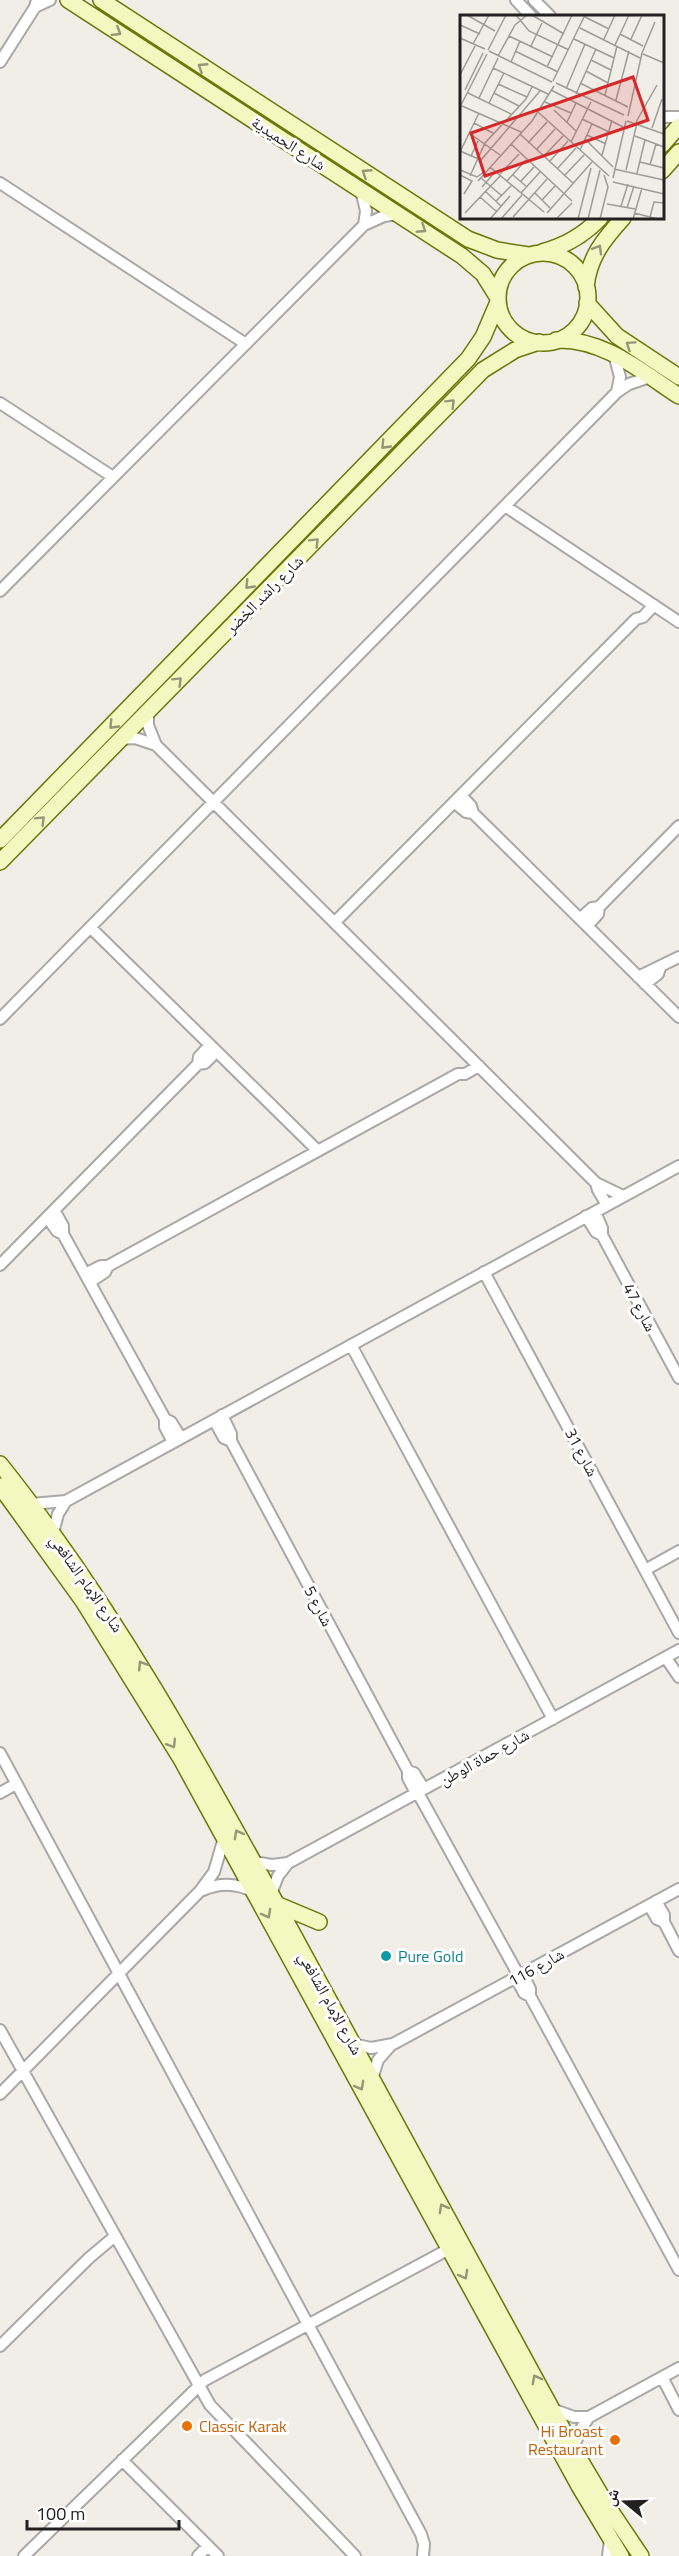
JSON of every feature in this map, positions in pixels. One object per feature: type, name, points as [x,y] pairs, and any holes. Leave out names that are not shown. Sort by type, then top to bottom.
[{"type":"street","points":[[0,62],[36,4],[50,0]]},
{"type":"street","name":"شارع الحميدية","points":[[68,0],[473,264],[491,286],[498,300]]},
{"type":"street","name":"شارع الحميدية","points":[[101,0],[468,239],[497,250],[534,254]]},
{"type":"street","points":[[516,0],[530,15]]},
{"type":"street","points":[[534,0],[549,15]]},
{"type":"street","points":[[664,144],[679,126]]},
{"type":"street","points":[[0,183],[246,344]]},
{"type":"street","points":[[361,190],[366,211],[364,225]]},
{"type":"street","points":[[0,591],[364,225],[384,216],[399,214]]},
{"type":"street","points":[[599,219],[572,241],[534,254],[510,267],[499,287],[498,300],[501,314],[516,334],[538,342],[556,340],[586,343],[614,354],[679,396]]},
{"type":"street","points":[[556,340],[577,326],[584,315],[589,268],[596,250],[621,219]]},
{"type":"street","points":[[534,254],[551,253],[570,262],[583,277],[586,287]]},
{"type":"street","name":"شارع راشد الخضر","points":[[0,840],[468,358],[483,338],[498,300]]},
{"type":"street","points":[[587,303],[617,336],[679,377]]},
{"type":"street","name":"شارع راشد الخضر","points":[[0,862],[483,370],[515,350],[538,342]]},
{"type":"street","points":[[614,354],[620,377],[617,392]]},
{"type":"street","points":[[0,1019],[617,392],[629,384],[650,377]]},
{"type":"street","points":[[0,403],[113,477]]},
{"type":"street","points":[[505,506],[679,622]]},
{"type":"street","points":[[335,922],[636,619],[643,617],[650,603]]},
{"type":"street","points":[[148,711],[150,732],[156,745],[597,1183],[623,1196]]},
{"type":"street","points":[[121,739],[135,738],[156,745]]},
{"type":"street","points":[[458,798],[471,806],[473,813],[679,1017]]},
{"type":"street","points":[[584,921],[592,908],[599,907],[679,826]]},
{"type":"street","points":[[91,928],[317,1150]]},
{"type":"street","points":[[641,980],[658,974],[660,968],[679,957]]},
{"type":"street","points":[[0,1265],[198,1064],[199,1057],[213,1049]]},
{"type":"street","points":[[87,1278],[101,1266],[108,1266],[458,1074],[465,1074],[476,1062]]},
{"type":"street","points":[[31,1504],[66,1501],[679,1166]]},
{"type":"street","points":[[597,1183],[598,1190],[607,1205]]},
{"type":"street","points":[[50,1214],[57,1231],[63,1234],[165,1419],[165,1427],[177,1440]]},
{"type":"street","name":"شارع 47","points":[[590,1214],[596,1232],[602,1235],[679,1378]]},
{"type":"street","name":"شارع 31","points":[[484,1272],[679,1633]]},
{"type":"street","points":[[351,1345],[553,1719]]},
{"type":"street","name":"شارع 5","points":[[218,1418],[224,1438],[231,1441],[408,1771],[414,1773],[419,1792],[519,1977],[524,1993],[530,1996],[679,2270]]},
{"type":"street","name":"شارع الإمام الشافعي","points":[[0,1464],[95,1593],[151,1680],[274,1899],[573,2448],[608,2507],[641,2556]]},
{"type":"street","name":"شارع الإمام الشافعي","points":[[0,1486],[54,1559],[112,1644],[181,1759],[449,2249],[621,2556]]},
{"type":"street","points":[[53,1533],[58,1514],[66,1501]]},
{"type":"street","points":[[645,1570],[679,1551]]},
{"type":"street","points":[[674,1656],[679,1677]]},
{"type":"street","name":"شارع حماة الوطن","points":[[253,1862],[272,1865],[288,1863],[674,1656]]},
{"type":"street","points":[[0,1753],[420,2534],[424,2544],[423,2556]]},
{"type":"street","points":[[0,1792],[16,1784]]},
{"type":"street","points":[[0,2094],[200,1891],[214,1872],[224,1837]]},
{"type":"street","points":[[288,1863],[278,1876],[274,1899],[319,1922]]},
{"type":"street","points":[[200,1891],[221,1884],[233,1884],[255,1893]]},
{"type":"street","name":"شارع 116","points":[[353,2044],[370,2048],[393,2044],[679,1888]]},
{"type":"street","points":[[653,1903],[657,1919],[664,1923],[679,1951]]},
{"type":"street","points":[[0,2030],[210,2405],[355,2556]]},
{"type":"street","name":"شارع 116","points":[[372,2079],[378,2060],[393,2044]]},
{"type":"street","points":[[0,2346],[88,2258],[114,2237]]},
{"type":"street","points":[[24,2556],[198,2385],[219,2371],[449,2249]]},
{"type":"street","points":[[573,2448],[589,2417],[679,2368]]},
{"type":"street","points":[[662,2377],[679,2410]]},
{"type":"street","points":[[552,2409],[574,2417],[589,2417]]},
{"type":"street","points":[[122,2460],[218,2556]]},
{"type":"street","points":[[608,2556],[610,2540]]},
{"type":"street","points":[[198,2556],[208,2546]]},
{"type":"place","name":"Pure Gold","points":[[386,1956]]},
{"type":"place","name":"Classic Karak","points":[[187,2426]]},
{"type":"place","name":"Hi Broast Restaurant","points":[[615,2440]]}]
